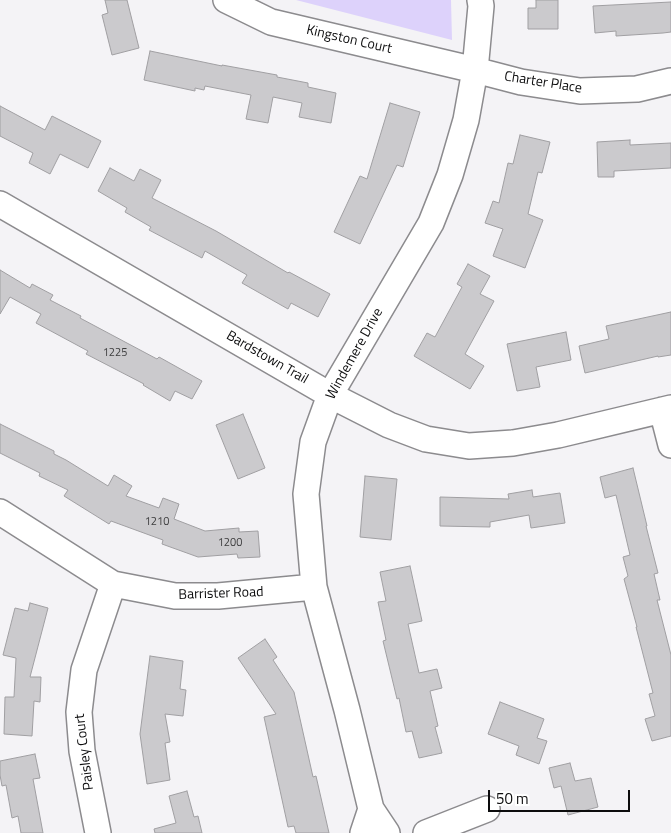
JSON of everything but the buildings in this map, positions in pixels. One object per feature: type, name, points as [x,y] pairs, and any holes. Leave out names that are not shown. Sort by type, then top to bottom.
[{"type":"street","name":"Kingston Court","points":[[226,0],[271,22],[475,70]]},
{"type":"street","name":"Windemere Drive","points":[[388,833],[371,809],[314,587],[306,494],[313,442],[330,395],[431,223],[450,175],[466,120],[475,70],[480,0]]},
{"type":"street","name":"Charter Place","points":[[475,70],[522,82],[580,91],[637,89],[671,81]]},
{"type":"street","name":"Bardstown Trail","points":[[0,204],[330,395],[389,425],[426,439],[469,446],[514,443],[558,436],[666,409]]},
{"type":"street","points":[[666,409],[671,445]]},
{"type":"street","name":"Barrister Road","points":[[0,512],[113,584],[175,596],[218,596],[314,587]]},
{"type":"street","name":"Paisley Court","points":[[98,833],[82,751],[79,712],[84,670],[113,584]]},
{"type":"street","points":[[363,833],[371,809]]},
{"type":"street","points":[[426,833],[487,809]]},
{"type":"shaded area","points":[[296,0],[451,0],[452,40]]}]
